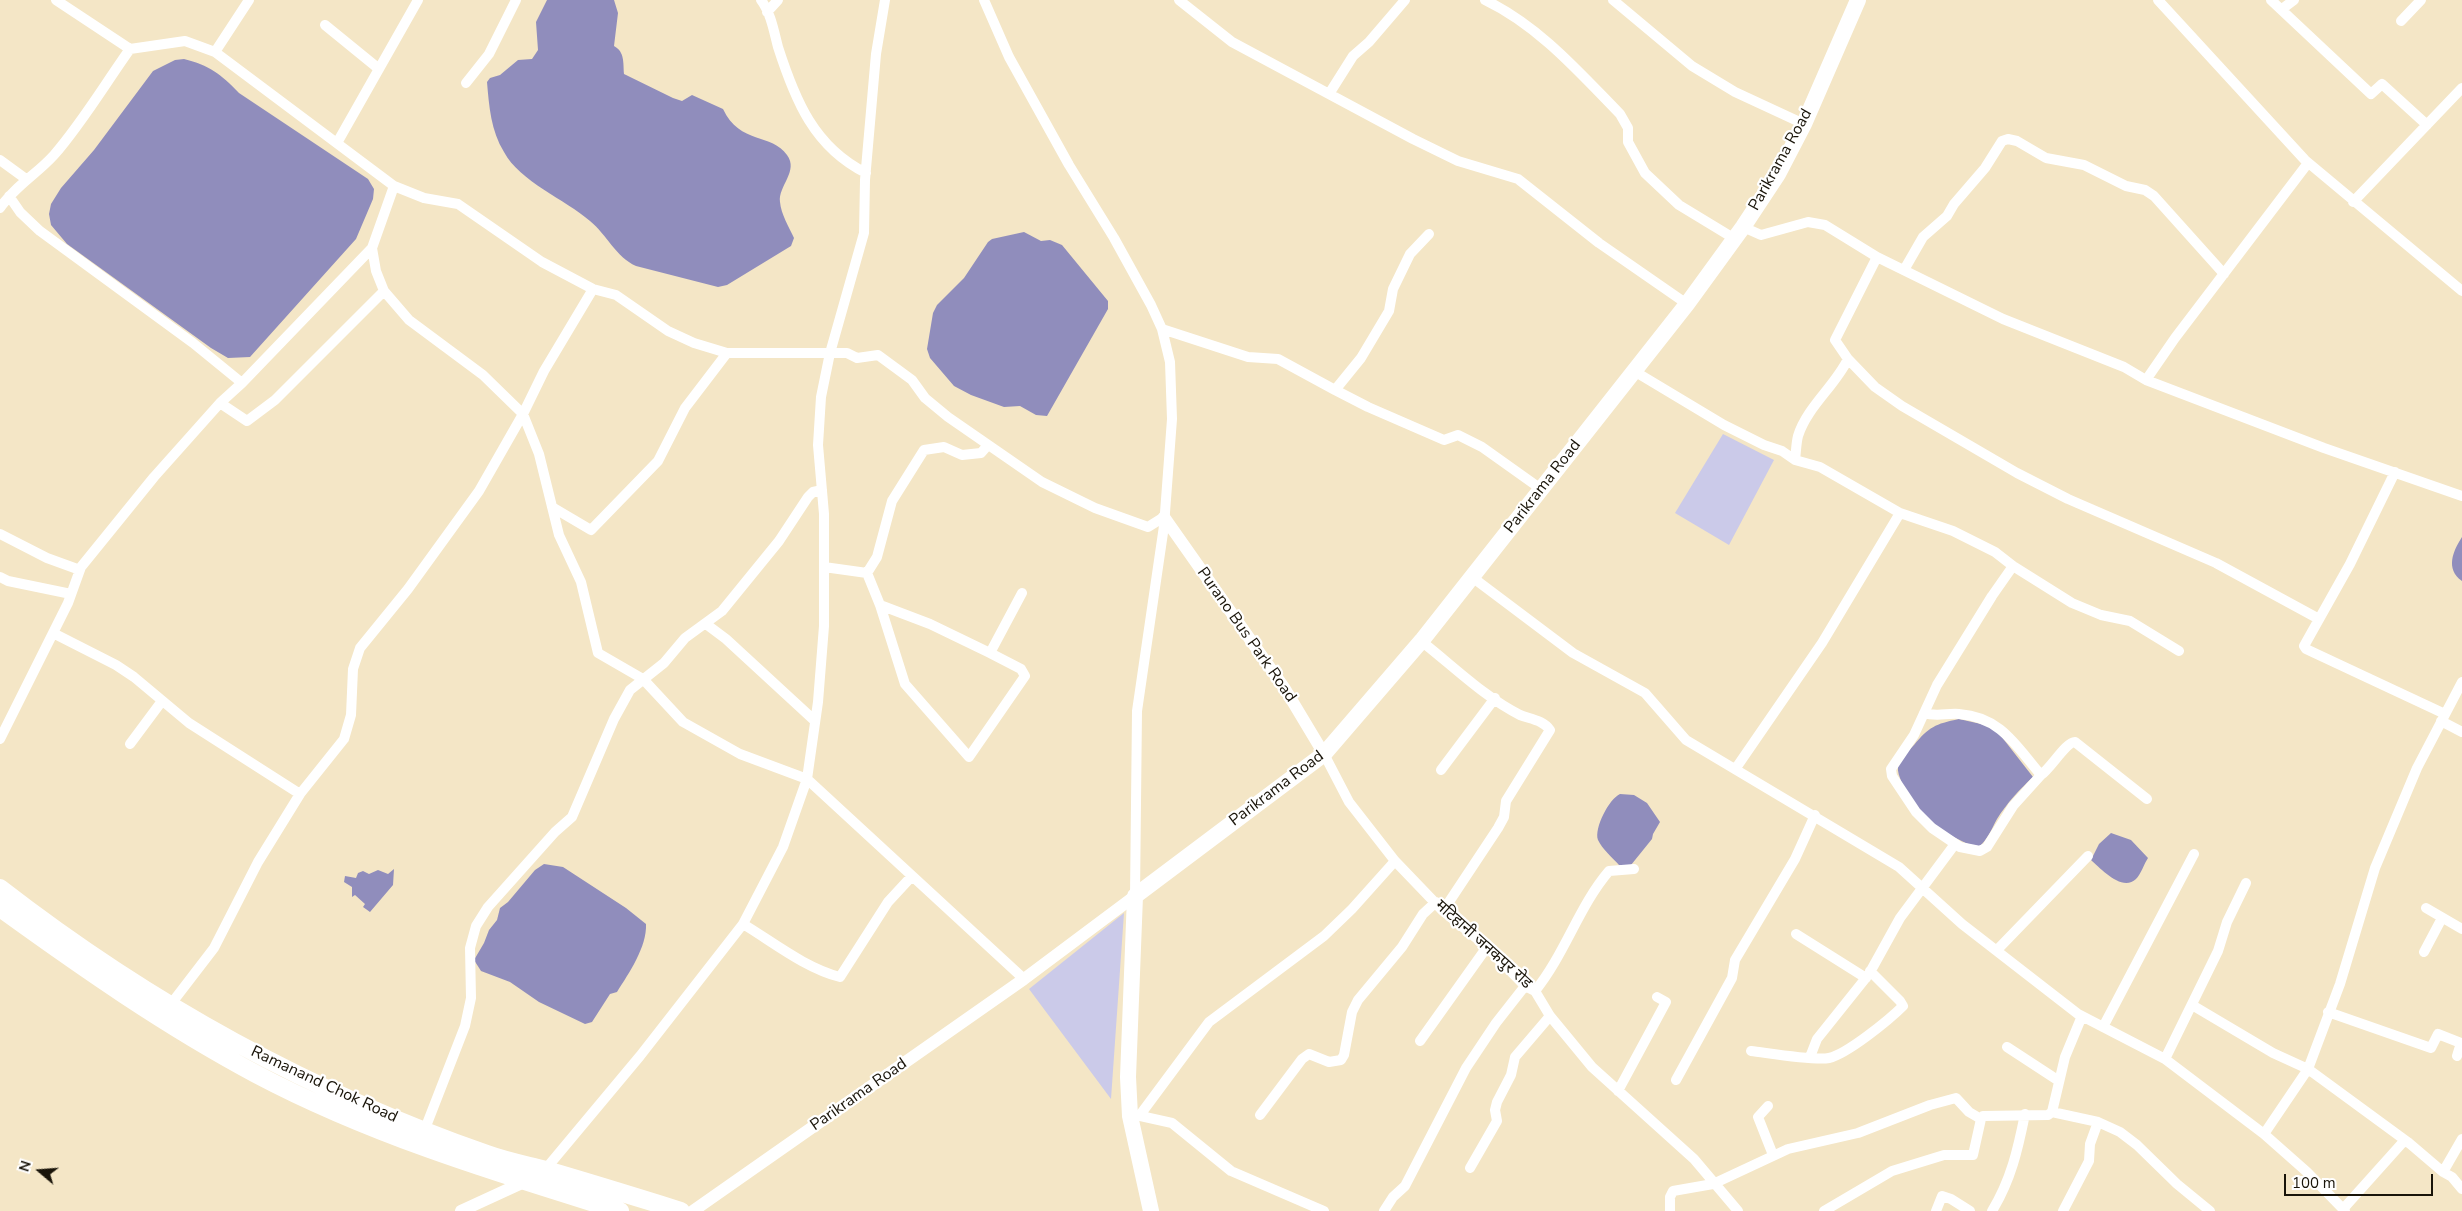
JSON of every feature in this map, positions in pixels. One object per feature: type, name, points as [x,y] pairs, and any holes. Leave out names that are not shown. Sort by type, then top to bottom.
[{"type":"highway","name":"Ramanand Chok Road","points":[[0,888],[48,926],[117,974],[266,1060],[421,1137],[524,1182],[620,1211]]},
{"type":"highway","name":"Ramanand Chok Road","points":[[0,908],[90,972],[223,1056],[344,1116],[546,1170],[681,1211]]},
{"type":"main road","name":"Parikrama Road","points":[[1135,896],[1324,754],[1421,641],[1688,304],[1739,233],[1778,174],[1804,124],[1858,0]]},
{"type":"main road","points":[[1135,896],[1128,1077],[1151,1211]]},
{"type":"street","points":[[56,0],[130,49],[185,41],[215,52],[394,186],[424,198],[458,204],[542,262],[593,289],[616,295],[668,331],[694,343],[727,353],[830,353],[847,354],[858,358],[878,355],[912,380],[925,398],[1046,486],[1095,508],[1148,527],[1164,517]]},
{"type":"street","points":[[215,52],[249,0]]},
{"type":"street","points":[[337,143],[418,0]]},
{"type":"street","points":[[466,83],[489,54],[516,0]]},
{"type":"street","points":[[762,0],[768,12],[789,82],[815,130],[842,160],[866,173]]},
{"type":"street","points":[[768,12],[778,0]]},
{"type":"street","points":[[461,1211],[546,1170],[640,1056],[742,924],[783,847],[807,779],[818,702],[824,626],[822,490],[818,445],[821,397],[830,353],[864,233],[866,173],[876,54],[885,0]]},
{"type":"street","points":[[984,0],[1009,57],[1068,164],[1141,286],[1162,329],[1170,362],[1172,419],[1164,517],[1137,711],[1135,896]]},
{"type":"street","points":[[1179,0],[1232,42],[1329,94],[1458,162],[1518,179],[1599,243],[1688,304]]},
{"type":"street","points":[[1329,94],[1353,56],[1369,42],[1405,0]]},
{"type":"street","points":[[1485,0],[1501,7],[1553,46],[1620,114],[1628,128],[1628,142],[1645,173],[1680,205],[1739,233],[1761,235],[1800,224],[1818,223],[1877,257],[2003,319],[2124,367],[2146,380],[2324,448],[2462,496]]},
{"type":"street","points":[[1613,0],[1692,66],[1735,92],[1804,124]]},
{"type":"street","points":[[2158,0],[2308,163],[2462,291]]},
{"type":"street","points":[[2271,0],[2371,94],[2382,84],[2427,125]]},
{"type":"street","points":[[2282,9],[2294,0]]},
{"type":"street","points":[[2401,21],[2421,0]]},
{"type":"street","points":[[325,25],[379,69]]},
{"type":"street","points":[[0,208],[26,179],[40,169],[56,153],[130,49]]},
{"type":"street","points":[[2353,202],[2462,88]]},
{"type":"street","points":[[1904,270],[1923,237],[1947,216],[1954,204],[1985,168],[2002,141],[2008,139],[2017,141],[2046,158],[2084,165],[2126,186],[2145,190],[2154,196],[2224,274]]},
{"type":"street","points":[[0,160],[26,179]]},
{"type":"street","points":[[2146,380],[2308,163]]},
{"type":"street","points":[[0,739],[53,633],[80,570],[154,477],[220,403],[372,248],[394,186]]},
{"type":"street","points":[[9,196],[20,212],[40,231],[193,343],[242,382]]},
{"type":"street","points":[[1334,390],[1361,358],[1389,311],[1393,288],[1410,254],[1429,234]]},
{"type":"street","points":[[372,248],[376,271],[384,291],[409,320],[483,375],[523,414],[540,454],[559,535],[581,582],[598,653],[643,679],[683,722],[740,754],[807,779],[1024,979]]},
{"type":"street","points":[[1877,257],[1835,340],[1848,359],[1875,387],[1902,406],[2068,499],[2216,562],[2319,619]]},
{"type":"street","points":[[171,1004],[214,948],[258,862],[300,794],[346,734],[351,715],[353,669],[360,648],[456,526],[479,491],[523,414],[544,371],[593,289]]},
{"type":"street","points":[[220,403],[247,421],[275,400],[384,291]]},
{"type":"street","points":[[1162,329],[1248,357],[1278,359],[1368,407],[1444,440],[1458,435],[1482,447],[1540,489]]},
{"type":"street","points":[[552,507],[591,530],[658,460],[685,408],[727,353]]},
{"type":"street","points":[[1795,460],[1798,437],[1842,372],[1848,359]]},
{"type":"street","points":[[1634,371],[1724,425],[1764,445],[1782,451],[1795,460],[1820,467],[1900,513],[1953,531],[1995,552],[2013,566],[2072,603],[2101,615],[2130,621],[2180,651]]},
{"type":"street","points":[[867,573],[877,557],[892,502],[924,450],[944,447],[962,455],[981,453],[988,445]]},
{"type":"street","points":[[2395,472],[2350,564],[2306,642],[2306,649],[2443,718],[2462,732]]},
{"type":"street","points":[[421,1137],[465,1026],[471,998],[470,948],[476,926],[488,907],[507,884],[572,817],[614,719],[630,690],[664,663],[685,638],[722,611],[748,581],[808,497],[813,492],[822,490]]},
{"type":"street","points":[[1736,768],[1822,644],[1900,513]]},
{"type":"street","name":"Purano Bus Park Road","points":[[1164,517],[1285,689],[1324,754]]},
{"type":"street","points":[[0,534],[47,558],[80,570]]},
{"type":"street","points":[[2013,566],[1992,596],[1938,685],[1907,746],[1892,764],[1892,776],[1916,812],[1955,844],[1971,851],[1980,852],[1987,847],[2013,806],[2041,774],[2048,770],[2069,744],[2075,742],[2146,799]]},
{"type":"street","points":[[824,567],[867,573]]},
{"type":"street","points":[[867,573],[880,605],[905,684],[968,757],[1025,676],[1021,669],[930,624],[880,605]]},
{"type":"street","points":[[0,576],[8,581],[71,594]]},
{"type":"street","points":[[1472,577],[1573,653],[1645,693],[1686,740],[1736,768],[1899,867],[1962,924],[2082,1016],[2165,1059],[2264,1134],[2307,1172],[2344,1210],[2399,1144],[2404,1141],[2409,1143]]},
{"type":"street","points":[[990,653],[1022,593]]},
{"type":"street","points":[[706,624],[726,639],[815,721]]},
{"type":"street","points":[[53,633],[116,664],[189,723],[300,794]]},
{"type":"street","points":[[1421,641],[1495,698],[1522,716],[1534,719],[1548,727],[1549,734],[1506,801],[1504,817],[1498,828],[1443,911]]},
{"type":"street","points":[[2264,1134],[2308,1069],[2340,984],[2375,868],[2417,768],[2462,682]]},
{"type":"street","points":[[1441,770],[1495,698]]},
{"type":"street","points":[[130,744],[162,701]]},
{"type":"street","points":[[1924,713],[1931,715],[1958,714],[1977,717],[1993,723],[2004,731],[2041,774]]},
{"type":"street","name":"मटिहानी जनकपुर रोड","points":[[1324,754],[1349,802],[1395,862],[1443,911],[1487,947],[1525,986],[1535,992],[1550,1016],[1592,1067],[1694,1159],[1713,1184],[1738,1211]]},
{"type":"street","points":[[1676,1080],[1732,978],[1735,960],[1795,859],[1815,816]]},
{"type":"street","points":[[1810,1056],[1817,1039],[1868,975],[1890,933],[1955,844]]},
{"type":"street","points":[[2103,1027],[2194,854]]},
{"type":"street","points":[[1997,950],[2088,856]]},
{"type":"street","points":[[1324,1211],[1231,1171],[1172,1123],[1135,1116],[1208,1022],[1324,936],[1352,909],[1395,862]]},
{"type":"street","points":[[1535,992],[1567,943],[1596,887],[1609,871],[1634,869]]},
{"type":"street","points":[[742,924],[789,953],[830,975],[840,977],[888,902],[912,876]]},
{"type":"street","points":[[2165,1059],[2218,951],[2227,922],[2246,883]]},
{"type":"street","name":"Parikrama Road","points":[[693,1211],[1024,979],[1135,896]]},
{"type":"street","points":[[1260,1115],[1302,1059],[1309,1054],[1329,1062],[1341,1060],[1344,1055],[1352,1012],[1358,1000],[1402,948],[1423,914],[1436,902]]},
{"type":"street","points":[[2426,908],[2462,929]]},
{"type":"street","points":[[2424,952],[2442,918]]},
{"type":"street","points":[[1751,1051],[1829,1058],[1851,1046],[1890,1018],[1902,1006],[1900,1001],[1868,975],[1796,934]]},
{"type":"street","points":[[1420,1041],[1487,947]]},
{"type":"street","points":[[1384,1211],[1393,1197],[1405,1186],[1481,1043],[1525,986]]},
{"type":"street","points":[[1618,1090],[1666,1002],[1657,998]]},
{"type":"street","points":[[2192,1005],[2273,1053],[2308,1069],[2409,1143],[2443,1172],[2452,1177],[2462,1189]]},
{"type":"street","points":[[2328,1012],[2431,1048],[2438,1034],[2461,1043],[2457,1056]]},
{"type":"street","points":[[1470,1168],[1497,1121],[1494,1110],[1511,1075],[1514,1057],[1550,1016]]},
{"type":"street","points":[[2052,1112],[2070,1040],[2082,1016]]},
{"type":"street","points":[[2007,1047],[2059,1081]]},
{"type":"street","points":[[1670,1211],[1670,1197],[1673,1191],[1713,1184],[1773,1155],[1800,1146],[1858,1133],[1930,1105],[1956,1098],[1969,1112],[1981,1119],[1993,1115],[2048,1115],[2052,1112],[2098,1122],[2120,1132],[2138,1145],[2177,1184],[2210,1211]]},
{"type":"street","points":[[1768,1106],[1758,1117],[1773,1155]]},
{"type":"street","points":[[1992,1211],[2004,1191],[2015,1162],[2025,1114]]},
{"type":"street","points":[[1824,1211],[1892,1171],[1944,1155],[1973,1155],[1981,1119]]},
{"type":"street","points":[[2063,1211],[2089,1161],[2090,1144],[2098,1122]]},
{"type":"street","points":[[2443,1172],[2462,1139]]},
{"type":"street","points":[[1936,1211],[1942,1196],[1951,1199],[1970,1211]]},
{"type":"shaded area","points":[[547,0],[614,0],[618,13],[614,46],[618,48],[622,55],[624,74],[673,98],[682,101],[692,95],[723,109],[738,128],[747,134],[781,148],[787,155],[791,167],[780,196],[780,202],[794,238],[791,246],[727,285],[718,287],[636,266],[623,257],[590,221],[532,181],[511,163],[493,127],[487,82],[490,78],[500,75],[518,60],[532,59],[538,50],[536,22]]},
{"type":"shaded area","points":[[184,59],[201,64],[214,71],[239,93],[368,179],[374,189],[373,199],[356,239],[250,357],[228,358],[211,348],[67,244],[51,225],[49,214],[51,204],[61,188],[94,150],[153,71],[175,60]]},
{"type":"shaded area","points":[[1024,232],[1041,241],[1050,240],[1062,245],[1108,301],[1108,309],[1047,416],[1036,415],[1020,406],[1004,407],[971,395],[954,386],[930,358],[927,349],[933,313],[937,305],[964,278],[988,242],[992,239]]},
{"type":"shaded area","points":[[1723,434],[1774,460],[1729,545],[1675,513]]},
{"type":"shaded area","points":[[2462,537],[2462,581],[2454,571],[2452,560]]},
{"type":"shaded area","points":[[1959,719],[1994,727],[2033,777],[2005,807],[1987,838],[1978,848],[1954,837],[1931,822],[1912,802],[1905,791],[1898,770],[1901,758],[1929,730],[1938,725]]},
{"type":"shaded area","points":[[1620,794],[1634,795],[1647,803],[1660,822],[1652,839],[1631,865],[1619,865],[1605,850],[1597,835],[1603,814],[1611,802]]},
{"type":"shaded area","points":[[2111,833],[2131,840],[2148,858],[2138,877],[2130,882],[2124,883],[2112,878],[2091,860],[2099,844]]},
{"type":"shaded area","points":[[544,864],[563,867],[626,908],[646,924],[644,942],[627,977],[617,992],[610,994],[592,1022],[585,1024],[539,1002],[510,982],[481,971],[474,960],[489,930],[497,920],[500,908],[508,902],[535,870]]},
{"type":"shaded area","points":[[394,869],[393,885],[370,912],[363,907],[365,904],[355,895],[352,897],[352,887],[344,882],[345,876],[356,878],[358,873],[363,871],[369,874],[378,870],[388,874]]},
{"type":"shaded area","points":[[1124,913],[1111,1099],[1029,989]]}]
